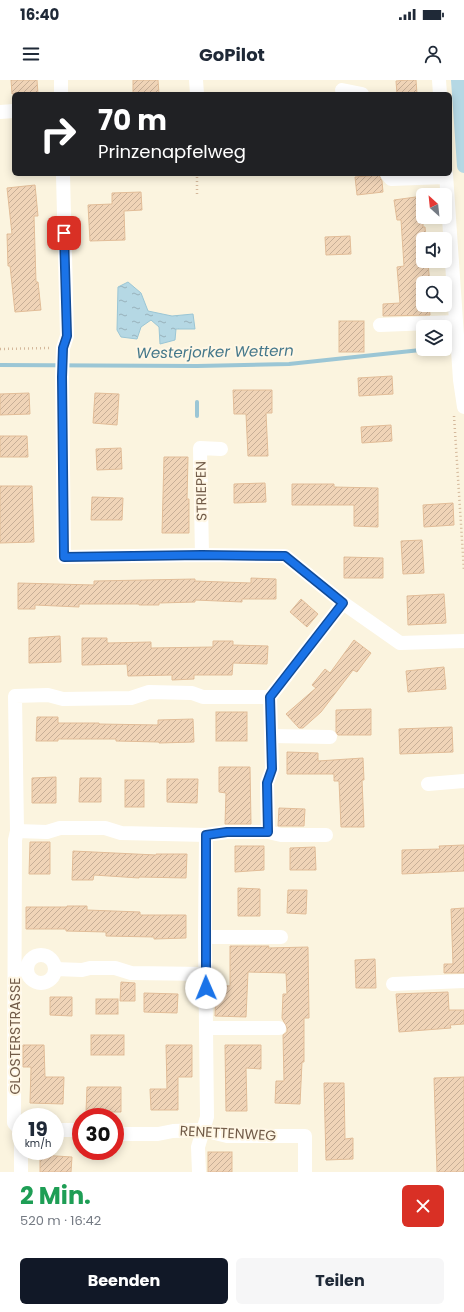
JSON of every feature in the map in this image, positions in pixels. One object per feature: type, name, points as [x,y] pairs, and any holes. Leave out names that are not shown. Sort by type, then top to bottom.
[{"type":"street","points":[[61,80],[61,92]]},
{"type":"street","points":[[196,80],[197,92]]},
{"type":"street","points":[[439,80],[440,92]]},
{"type":"street","points":[[342,90],[352,92]]},
{"type":"street","points":[[0,112],[12,111]]},
{"type":"street","points":[[63,176],[67,336],[62,352],[64,557],[202,555],[285,556],[343,603],[400,643],[464,640]]},
{"type":"street","points":[[389,176],[391,179],[432,176]]},
{"type":"street","points":[[446,176],[461,388],[464,407]]},
{"type":"street","points":[[380,325],[456,322]]},
{"type":"street","name":"STRIEPEN","points":[[202,555],[200,448],[221,448]]},
{"type":"street","points":[[268,832],[267,783],[272,769],[270,697],[343,603]]},
{"type":"street","name":"GLOSTERSTRASSE","points":[[15,1108],[20,969],[15,840],[17,831],[14,696],[48,695],[63,699],[131,698],[149,692],[192,693],[203,697],[270,697]]},
{"type":"street","points":[[271,736],[330,737]]},
{"type":"street","points":[[428,784],[464,781]]},
{"type":"street","points":[[17,831],[47,832],[60,828],[105,828],[121,833],[206,835],[227,832],[268,832],[281,835],[326,835]]},
{"type":"street","points":[[199,1172],[198,1146],[207,1116],[205,974],[206,835]]},
{"type":"street","points":[[205,937],[280,937]]},
{"type":"street","points":[[43,955],[52,960],[55,969],[51,980],[41,984],[30,980],[20,969],[33,957],[43,955]]},
{"type":"street","points":[[55,969],[82,970],[90,968],[115,968],[131,972],[205,974]]},
{"type":"street","points":[[393,984],[464,981]]},
{"type":"street","points":[[206,1028],[279,1028]]},
{"type":"street","name":"RENETTENWEG","points":[[124,1134],[158,1134],[173,1131],[203,1130],[227,1136],[305,1136],[305,1172]]},
{"type":"street","name":"GLOSTERSTRASSE","points":[[21,1160],[21,1172]]},
{"type":"path","points":[[197,176],[197,194]]},
{"type":"path","points":[[0,349],[62,352]]},
{"type":"water","points":[[128,282],[141,293],[148,311],[172,316],[193,314],[195,329],[176,329],[175,340],[160,344],[159,327],[151,320],[141,327],[137,339],[121,337],[117,330],[118,287]]},
{"type":"building","points":[[11,80],[37,80],[38,92],[12,92],[12,94]]},
{"type":"building","points":[[133,80],[158,80],[159,92],[133,92]]},
{"type":"building","points":[[416,80],[417,92],[397,92],[396,81]]},
{"type":"building","points":[[380,176],[382,181],[383,192],[357,195],[355,177]]},
{"type":"building","points":[[35,185],[38,216],[34,216],[36,282],[38,282],[41,310],[15,312],[10,266],[8,266],[7,234],[12,234],[7,188]]},
{"type":"building","points":[[141,192],[142,210],[124,211],[125,240],[90,241],[88,205],[112,204],[112,193]]},
{"type":"building","points":[[416,197],[416,224],[423,224],[425,232],[416,232],[416,268],[428,268],[429,276],[416,276],[416,312],[430,312],[430,315],[383,316],[383,304],[400,303],[397,267],[404,266],[401,220],[397,220],[394,200]]},
{"type":"building","points":[[350,236],[351,254],[326,255],[325,237]]},
{"type":"building","points":[[339,321],[364,321],[364,352],[339,352]]},
{"type":"building","points":[[392,376],[393,394],[359,396],[358,378]]},
{"type":"building","points":[[233,390],[272,390],[272,413],[266,413],[268,456],[248,456],[246,414],[234,414]]},
{"type":"building","points":[[29,393],[30,414],[0,415],[0,394]]},
{"type":"building","points":[[95,393],[119,394],[117,425],[93,423]]},
{"type":"building","points":[[391,425],[392,441],[362,443],[361,427]]},
{"type":"building","points":[[0,436],[27,436],[28,457],[0,457]]},
{"type":"building","points":[[121,448],[122,469],[97,470],[96,449]]},
{"type":"building","points":[[164,457],[188,457],[187,499],[189,499],[189,533],[162,533]]},
{"type":"building","points":[[265,483],[266,502],[234,503],[234,484]]},
{"type":"building","points":[[292,484],[334,484],[334,487],[378,488],[378,527],[354,526],[354,505],[292,505]]},
{"type":"building","points":[[0,486],[32,486],[34,542],[0,543]]},
{"type":"building","points":[[92,497],[123,498],[122,520],[91,520]]},
{"type":"building","points":[[453,503],[454,525],[424,527],[423,505]]},
{"type":"building","points":[[422,540],[424,573],[403,574],[401,541]]},
{"type":"building","points":[[344,557],[383,558],[383,578],[344,578]]},
{"type":"building","points":[[251,578],[276,579],[276,599],[242,599],[242,602],[195,600],[195,602],[159,603],[159,605],[79,604],[79,607],[35,605],[35,609],[18,609],[18,583],[94,585],[94,581],[195,579],[195,581],[251,583]]},
{"type":"building","points":[[444,594],[446,623],[408,625],[407,596]]},
{"type":"building","points":[[301,599],[318,614],[307,627],[290,612]]},
{"type":"building","points":[[60,636],[61,662],[29,663],[29,638]]},
{"type":"building","points":[[82,638],[107,638],[107,643],[151,642],[151,648],[213,647],[213,641],[233,641],[233,645],[268,646],[267,664],[233,663],[232,675],[194,675],[194,679],[172,680],[172,675],[128,676],[127,664],[82,665]]},
{"type":"building","points":[[354,640],[371,653],[357,672],[353,670],[321,712],[303,728],[299,728],[286,714],[316,688],[312,685],[325,669],[330,673]]},
{"type":"building","points":[[444,667],[446,689],[408,692],[406,671]]},
{"type":"building","points":[[371,709],[371,735],[338,735],[336,732],[336,710]]},
{"type":"building","points":[[216,712],[247,712],[247,741],[216,741]]},
{"type":"building","points":[[37,717],[58,717],[58,723],[158,725],[158,720],[193,719],[194,742],[159,743],[116,741],[116,739],[58,739],[58,741],[36,741]]},
{"type":"building","points":[[452,727],[453,752],[400,754],[399,729]]},
{"type":"building","points":[[287,752],[318,753],[318,761],[363,758],[364,780],[362,780],[364,827],[341,827],[339,781],[334,781],[334,774],[287,774]]},
{"type":"building","points":[[219,767],[250,767],[251,824],[225,824],[226,793],[219,792]]},
{"type":"building","points":[[56,777],[56,803],[32,803],[32,778]]},
{"type":"building","points":[[80,778],[101,778],[101,802],[79,802]]},
{"type":"building","points":[[167,779],[198,779],[197,803],[167,802]]},
{"type":"building","points":[[125,780],[144,780],[144,807],[125,807]]},
{"type":"building","points":[[279,808],[305,809],[304,826],[278,826]]},
{"type":"building","points":[[30,842],[50,842],[50,874],[29,874]]},
{"type":"building","points":[[464,845],[464,871],[402,874],[402,850],[440,849],[439,846]]},
{"type":"building","points":[[235,846],[264,846],[264,870],[235,872]]},
{"type":"building","points":[[315,847],[316,870],[290,870],[290,848]]},
{"type":"building","points":[[73,851],[156,855],[187,854],[186,878],[139,878],[94,875],[93,880],[72,880]]},
{"type":"building","points":[[238,888],[260,889],[260,916],[238,916]]},
{"type":"building","points":[[288,890],[307,890],[306,914],[287,913]]},
{"type":"building","points":[[87,906],[87,910],[140,912],[140,915],[186,915],[186,938],[154,939],[154,937],[106,936],[106,932],[66,931],[66,929],[26,929],[26,907]]},
{"type":"building","points":[[464,908],[464,973],[444,973],[444,964],[453,964],[451,909]]},
{"type":"building","points":[[230,946],[269,946],[268,948],[308,947],[309,1018],[304,1018],[304,1062],[302,1062],[300,1104],[275,1103],[276,1081],[284,1081],[283,1035],[287,1032],[287,1028],[282,1018],[283,994],[287,994],[286,973],[248,972],[246,1017],[215,1016],[216,985],[230,986]]},
{"type":"building","points":[[375,959],[376,988],[356,988],[355,960]]},
{"type":"building","points":[[121,982],[135,983],[135,1001],[120,1001]]},
{"type":"building","points":[[448,992],[449,1010],[464,1010],[464,1024],[450,1025],[451,1028],[399,1032],[396,994]]},
{"type":"building","points":[[144,993],[178,994],[177,1013],[144,1012]]},
{"type":"building","points":[[50,997],[72,997],[72,1016],[50,1015]]},
{"type":"building","points":[[96,999],[118,999],[118,1014],[96,1014]]},
{"type":"building","points":[[91,1035],[124,1035],[124,1055],[91,1055]]},
{"type":"building","points":[[23,1045],[44,1045],[45,1077],[64,1077],[63,1104],[30,1103],[31,1067],[23,1067]]},
{"type":"building","points":[[166,1045],[192,1045],[192,1077],[178,1077],[178,1110],[151,1110],[150,1089],[167,1089]]},
{"type":"building","points":[[225,1045],[261,1045],[261,1069],[246,1068],[247,1111],[226,1111]]},
{"type":"building","points":[[464,1077],[464,1172],[437,1172],[434,1078]]},
{"type":"building","points":[[324,1083],[344,1083],[345,1139],[353,1138],[353,1159],[326,1160]]},
{"type":"building","points":[[87,1087],[121,1087],[121,1108],[86,1108]]},
{"type":"building","points":[[208,1152],[232,1152],[232,1172],[208,1172]]},
{"type":"building","points":[[64,1156],[72,1157],[71,1172],[40,1172],[40,1160],[64,1160]]},
{"type":"waterway","points":[[458,80],[464,166]]},
{"type":"waterway","name":"Westerjorker Wettern","points":[[0,365],[197,366],[289,364],[416,350]]},
{"type":"waterway","points":[[197,402],[197,416]]},
{"type":"route","points":[[64,233],[67,336],[63,348],[62,377],[64,557],[202,555],[285,556],[343,603],[270,697],[272,769],[267,783],[268,832],[227,832],[206,835],[206,988]]}]
